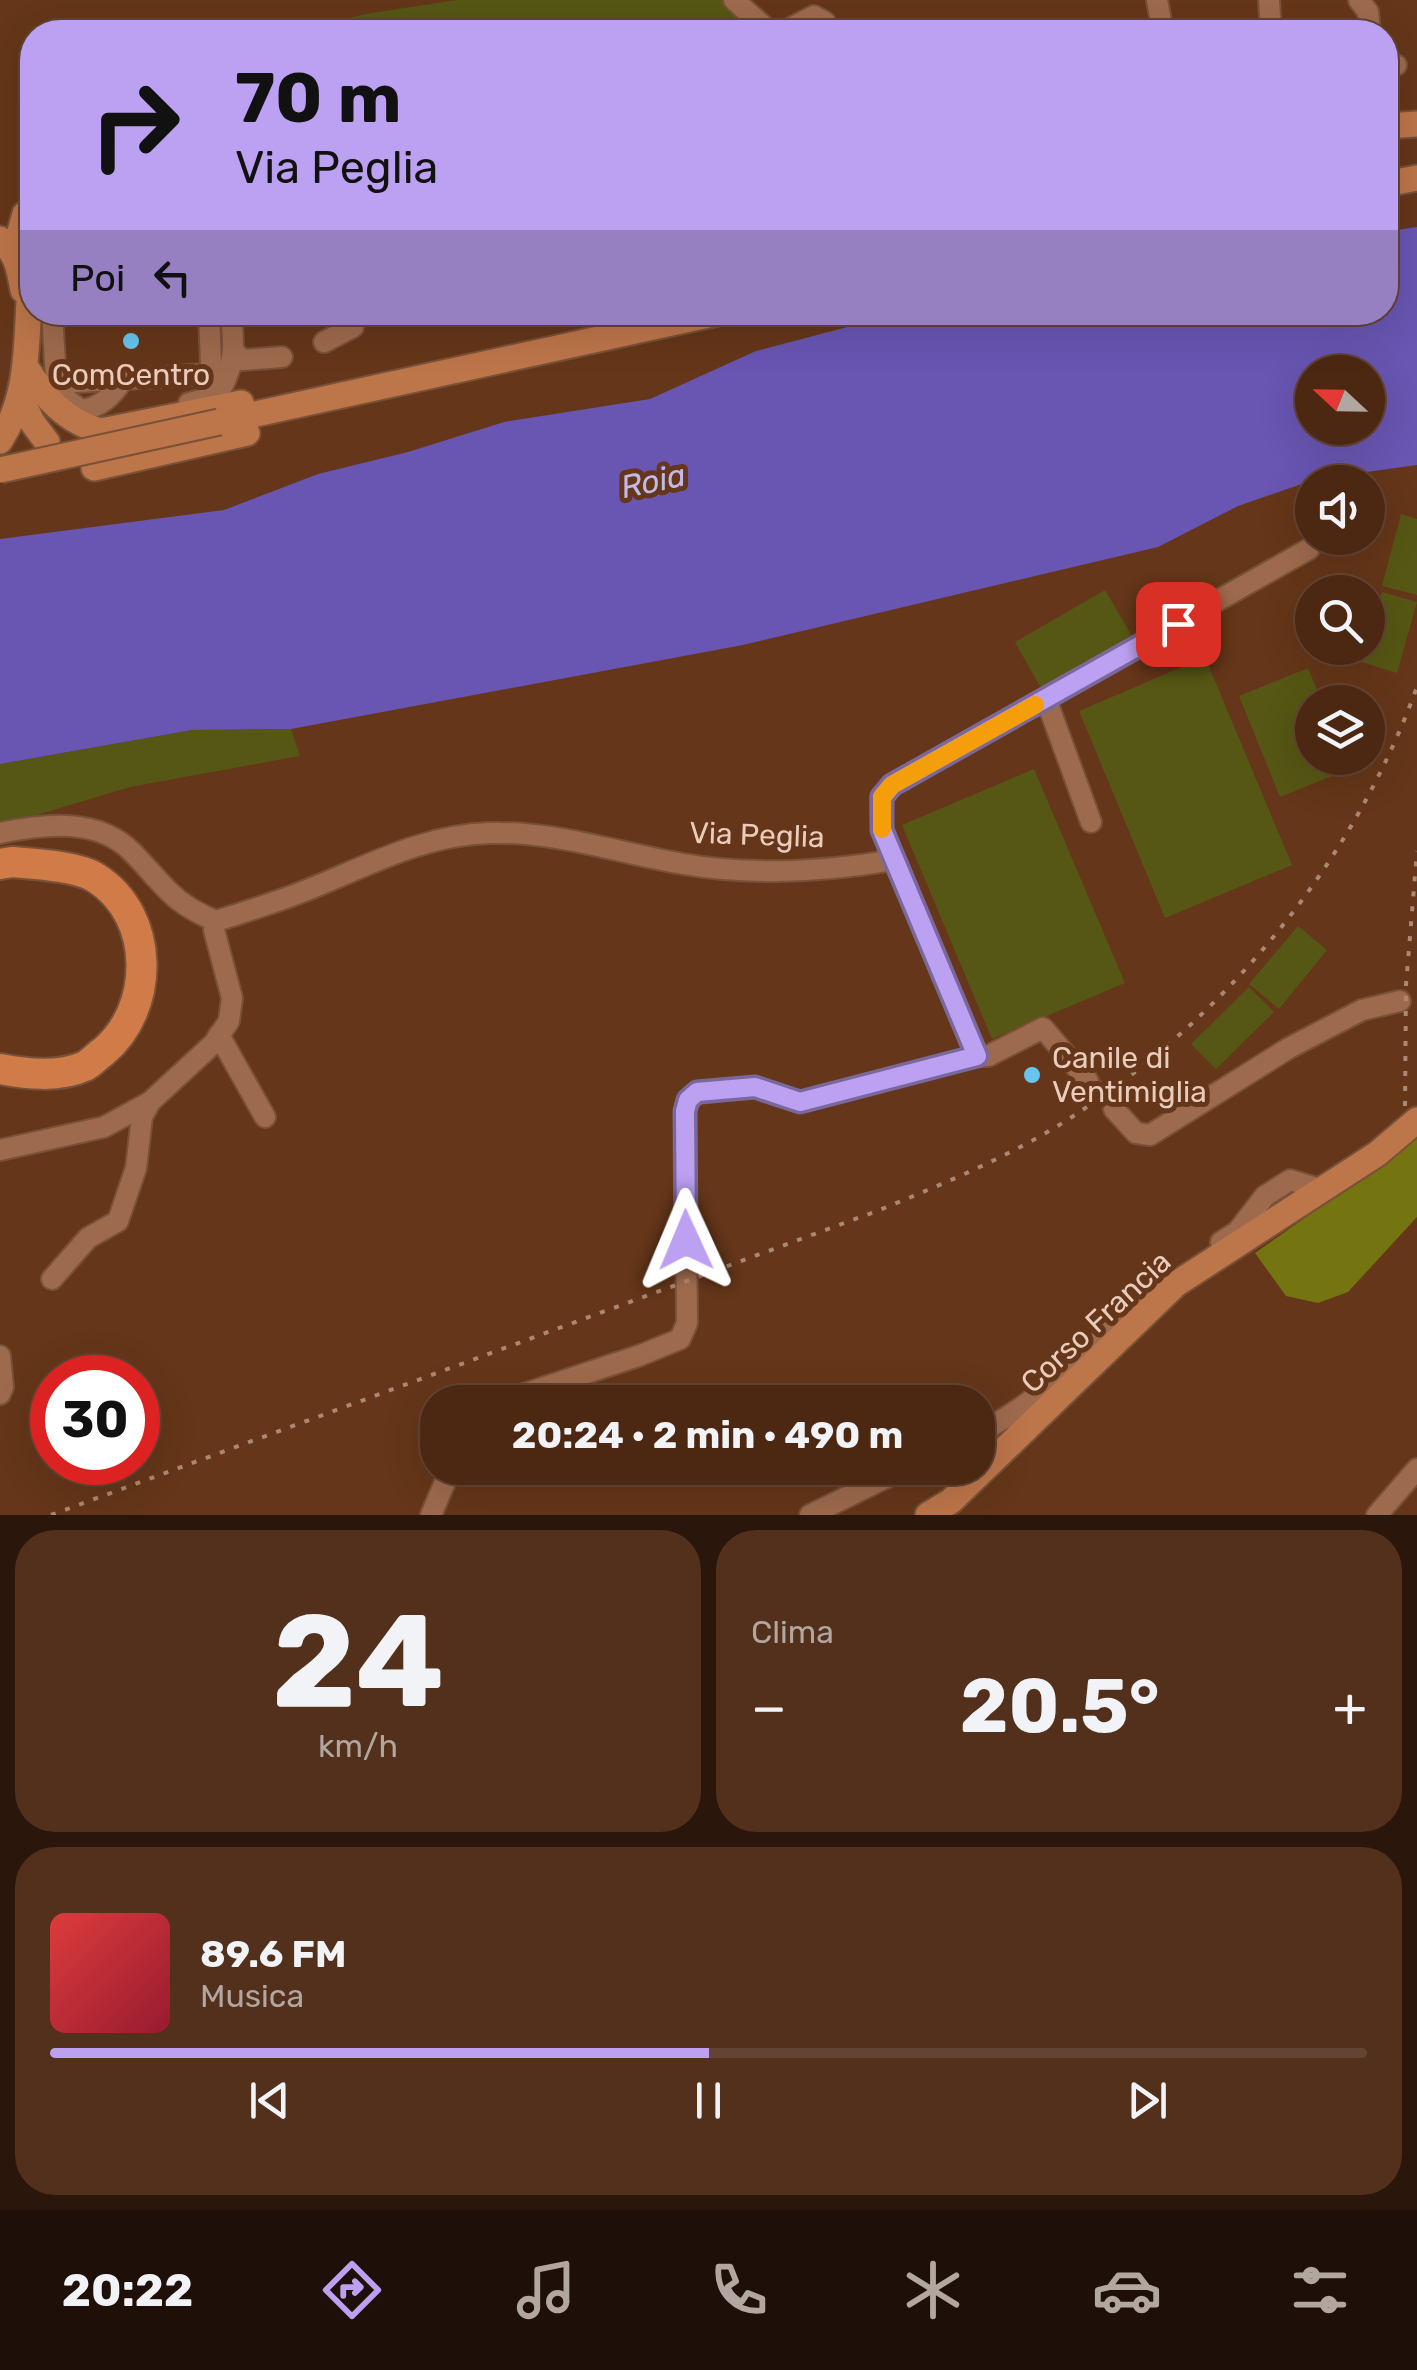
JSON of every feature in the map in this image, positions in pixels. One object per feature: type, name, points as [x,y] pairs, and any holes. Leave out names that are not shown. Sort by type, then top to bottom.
[{"type":"highway","points":[[0,864],[12,862],[94,876],[125,904],[144,951],[136,1007],[116,1040],[86,1066],[54,1073],[0,1070]]},
{"type":"main road","points":[[0,238],[20,259]]},
{"type":"main road","points":[[38,325],[36,357],[42,394],[84,426],[101,430],[437,361],[502,359]]},
{"type":"main road","points":[[0,470],[658,325]]},
{"type":"main road","points":[[0,441],[36,357]]},
{"type":"main road","points":[[94,468],[428,388],[502,359]]},
{"type":"main road","points":[[21,398],[47,442]]},
{"type":"main road","name":"Corso Francia","points":[[928,1515],[951,1501],[1061,1399],[1176,1284],[1378,1154],[1417,1120]]},
{"type":"street","points":[[734,0],[756,20]]},
{"type":"street","points":[[42,325],[56,379],[62,382],[207,374],[212,365],[210,325]]},
{"type":"street","points":[[36,357],[52,386],[80,410],[110,419],[212,397],[222,390],[232,358],[232,325]]},
{"type":"street","points":[[324,342],[354,325]]},
{"type":"street","points":[[232,358],[282,357]]},
{"type":"street","points":[[149,391],[209,386],[222,380],[232,358]]},
{"type":"street","points":[[80,410],[103,402],[115,393],[123,379]]},
{"type":"street","points":[[977,1056],[882,830],[882,797],[892,785],[1298,555]]},
{"type":"street","points":[[1046,699],[1091,822]]},
{"type":"street","points":[[0,832],[72,825],[104,833],[131,850],[160,886],[183,906],[216,922],[214,930],[232,998],[229,1021],[220,1036],[150,1102],[104,1127],[0,1150]]},
{"type":"street","name":"Via Peglia","points":[[216,922],[299,894],[416,843],[487,833],[546,836],[684,864],[738,870],[791,872],[894,860]]},
{"type":"street","points":[[1114,1109],[1136,1133],[1150,1135],[1289,1048],[1362,1010],[1400,1001]]},
{"type":"street","points":[[547,1385],[680,1338],[687,1324],[684,1143],[688,1100],[697,1092],[755,1087],[800,1102],[988,1056],[1043,1028],[1088,1081]]},
{"type":"street","points":[[220,1036],[265,1117]]},
{"type":"street","points":[[52,1279],[88,1238],[118,1220],[136,1168],[142,1117],[150,1102]]},
{"type":"street","points":[[995,1424],[1059,1376],[1166,1277],[1237,1232],[1264,1196],[1290,1180],[1323,1190]]},
{"type":"street","points":[[0,1356],[0,1394]]},
{"type":"street","points":[[1377,1515],[1417,1469]]},
{"type":"street","points":[[432,1515],[444,1485]]},
{"type":"street","points":[[810,1515],[871,1485]]},
{"type":"shaded area","points":[[457,0],[723,0],[735,11],[738,20],[342,20]]},
{"type":"shaded area","points":[[1401,514],[1417,519],[1417,595],[1385,587]]},
{"type":"shaded area","points":[[1105,590],[1133,638],[1042,690],[1015,642]]},
{"type":"shaded area","points":[[1385,593],[1417,602],[1397,673],[1372,665],[1385,665]]},
{"type":"shaded area","points":[[1205,657],[1292,865],[1165,918],[1079,711]]},
{"type":"shaded area","points":[[1308,668],[1315,685],[1295,685],[1295,775],[1334,775],[1280,797],[1239,696]]},
{"type":"shaded area","points":[[291,729],[300,756],[130,787],[0,826],[0,764],[192,730]]},
{"type":"shaded area","points":[[1034,769],[1125,983],[992,1039],[902,825]]},
{"type":"shaded area","points":[[1298,926],[1327,950],[1279,1009],[1249,984]]},
{"type":"shaded area","points":[[1249,987],[1274,1012],[1216,1069],[1191,1044]]},
{"type":"shaded area","points":[[1417,1131],[1417,1217],[1348,1292],[1318,1303],[1286,1296],[1255,1253],[1361,1178]]},
{"type":"water","name":"Roia","points":[[1417,227],[1417,465],[1385,469],[1385,465],[1295,465],[1295,486],[1238,506],[1158,547],[743,645],[291,729],[192,730],[0,764],[0,539],[224,510],[318,474],[408,452],[504,422],[650,399],[756,351],[855,325],[1398,325],[1398,230]]},
{"type":"tunnel","points":[[1088,1081],[1114,1109]]},
{"type":"railway","points":[[51,1515],[877,1211],[990,1162],[1056,1127],[1116,1087],[1172,1041],[1225,991],[1273,937],[1356,818],[1417,687]]},
{"type":"railway","points":[[1405,1106],[1406,985],[1417,851]]},
{"type":"slow traffic","points":[[882,829],[882,797],[892,785],[1035,705]]},
{"type":"place","name":"ComCentro","points":[[131,341]]},
{"type":"place","name":"Canile di Ventimiglia","points":[[1032,1075]]},
{"type":"route","points":[[686,1240],[685,1111],[688,1100],[697,1092],[755,1087],[800,1102],[977,1056],[882,830],[882,797],[892,785],[1178,624]]}]
